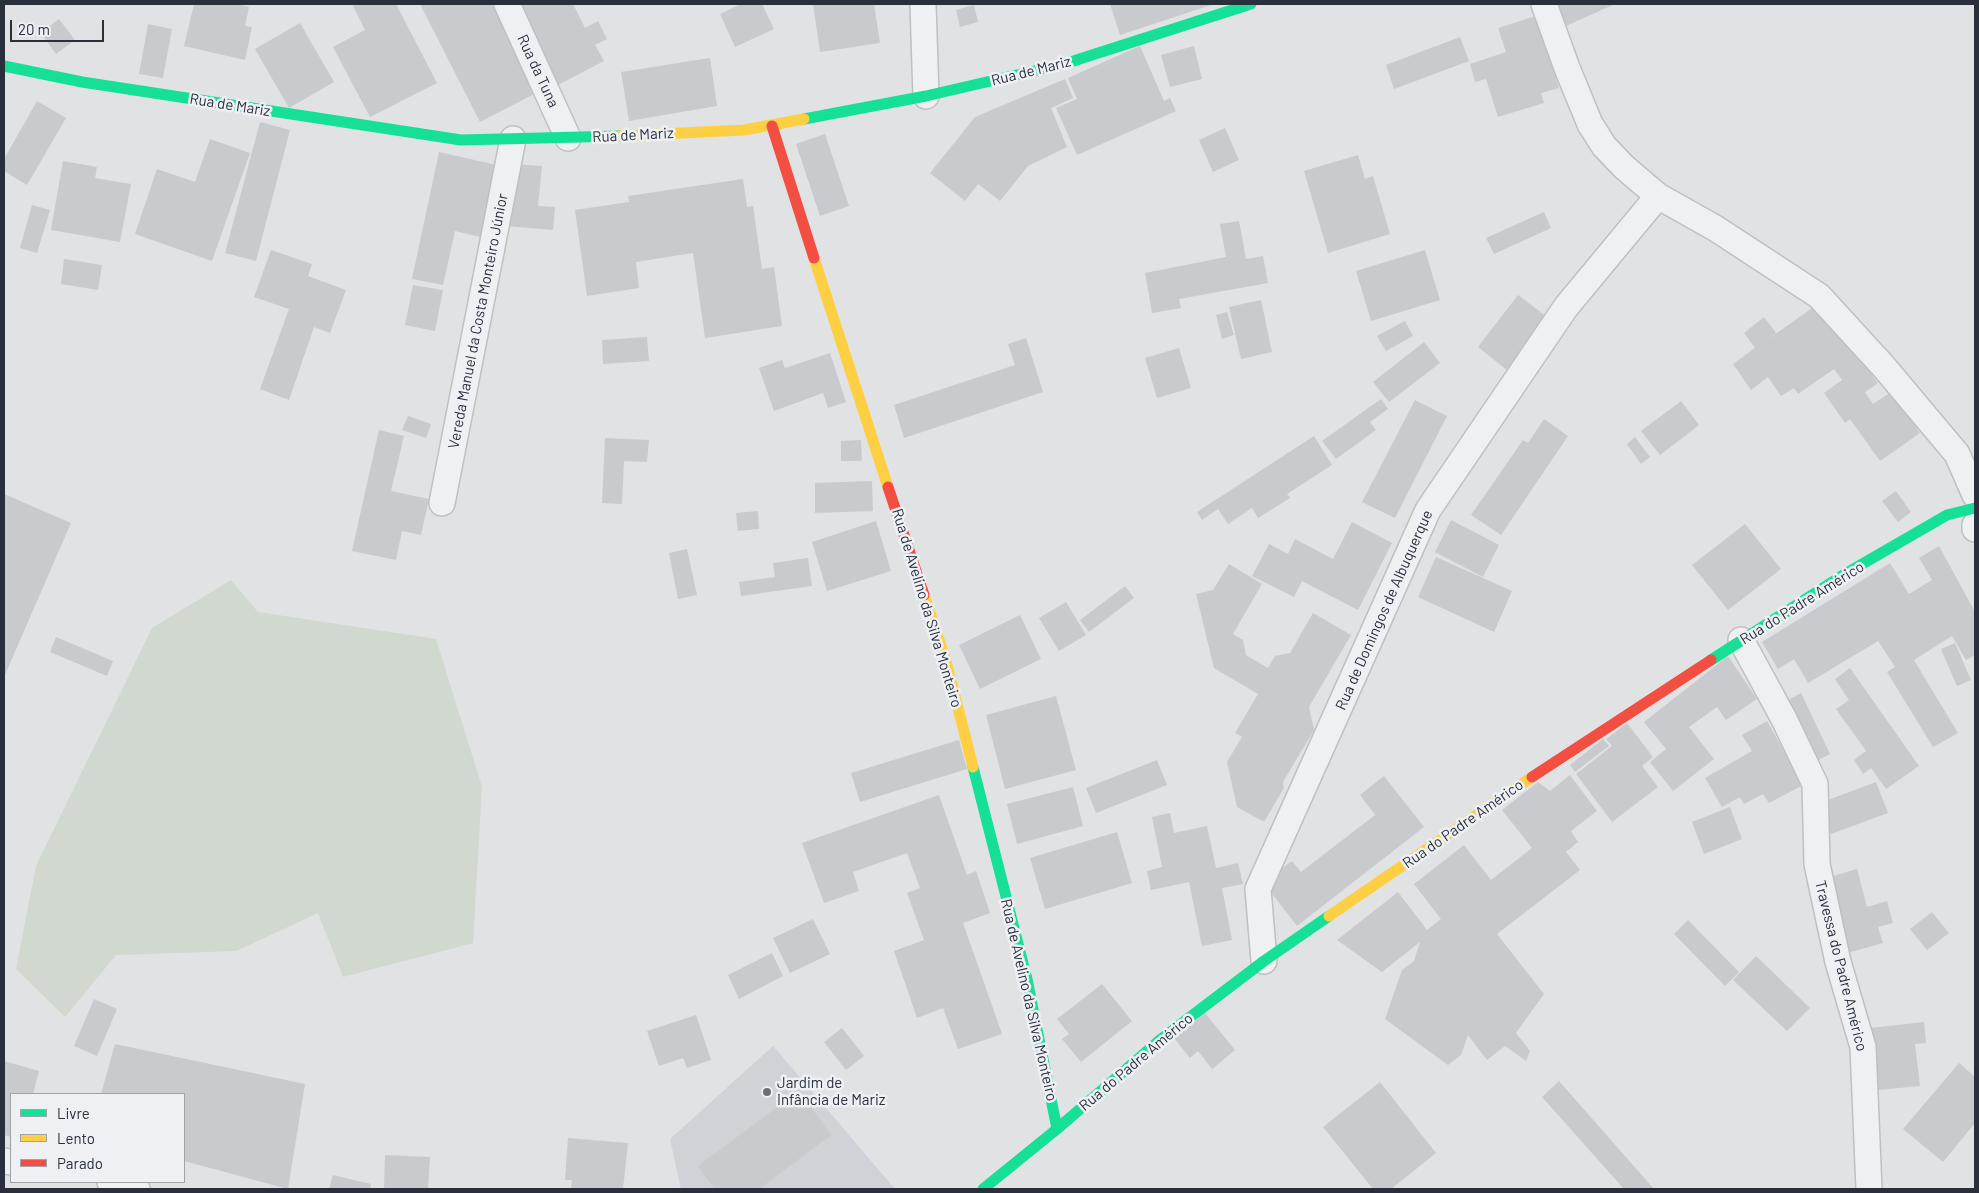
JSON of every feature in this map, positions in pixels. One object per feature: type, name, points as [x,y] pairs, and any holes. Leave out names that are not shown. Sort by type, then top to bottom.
[{"type":"street","name":"Rua da Tuna","points":[[507,4],[568,138]]},
{"type":"street","points":[[923,4],[926,96]]},
{"type":"street","name":"Rua de Mariz","points":[[4,66],[82,82],[461,140],[568,138],[744,130],[926,96],[1064,64],[1251,4]]},
{"type":"street","points":[[1544,4],[1590,124],[1604,146],[1658,196],[1715,228],[1819,296],[1884,367],[1957,454],[1975,495]]},
{"type":"street","name":"Rua de Avelino da Silva Monteiro","points":[[772,126],[946,661],[1027,980],[1057,1129]]},
{"type":"street","name":"Vereda Manuel da Costa Monteiro Júnior","points":[[442,503],[513,139]]},
{"type":"street","name":"Rua de Domingos de Albuquerque","points":[[1264,961],[1258,890],[1428,510],[1566,307],[1658,196]]},
{"type":"street","name":"Rua do Padre Américo","points":[[983,1189],[1057,1129],[1160,1040],[1264,961],[1511,790],[1845,574],[1947,515],[1975,508]]},
{"type":"street","name":"Travessa do Padre Américo","points":[[1741,640],[1784,719],[1815,784],[1817,864],[1838,962],[1863,1047],[1869,1189]]},
{"type":"street","points":[[114,1183],[137,1189]]},
{"type":"shaded area","points":[[231,580],[258,612],[436,639],[482,787],[473,943],[343,977],[318,913],[236,951],[116,955],[65,1017],[16,969],[36,866],[152,628]]},
{"type":"shaded area","name":"Jardim de Infância de Mariz","points":[[773,1046],[895,1189],[681,1189],[670,1139]]},
{"type":"building","points":[[194,4],[237,4],[249,7],[245,26],[252,27],[245,60],[184,46]]},
{"type":"building","points":[[352,4],[396,4],[437,83],[370,117],[333,47],[365,30]]},
{"type":"building","points":[[420,4],[495,4],[540,91],[480,122]]},
{"type":"building","points":[[514,4],[573,4],[585,28],[598,21],[607,39],[595,45],[604,61],[556,86]]},
{"type":"building","points":[[741,4],[762,4],[774,29],[735,47],[720,14]]},
{"type":"building","points":[[813,4],[874,4],[880,43],[820,52]]},
{"type":"building","points":[[1110,4],[1214,4],[1120,35]]},
{"type":"building","points":[[1556,4],[1615,4],[1566,26]]},
{"type":"building","points":[[974,5],[978,22],[960,27],[956,10]]},
{"type":"building","points":[[1536,16],[1559,88],[1541,93],[1544,103],[1498,117],[1486,79],[1475,82],[1470,64],[1506,52],[1498,28]]},
{"type":"building","points":[[59,19],[75,40],[56,54],[41,33]]},
{"type":"building","points":[[300,23],[334,82],[289,108],[255,49]]},
{"type":"building","points":[[148,24],[172,29],[163,78],[139,74]]},
{"type":"building","points":[[1460,37],[1469,61],[1394,89],[1386,65]]},
{"type":"building","points":[[1140,46],[1164,101],[1170,98],[1176,111],[1077,155],[1056,108],[1077,99],[1068,78]]},
{"type":"building","points":[[1194,46],[1202,79],[1170,87],[1161,55]]},
{"type":"building","points":[[710,58],[717,106],[629,121],[621,72]]},
{"type":"building","points":[[1065,79],[1073,98],[1051,108],[1067,147],[1028,166],[1000,201],[978,184],[965,201],[930,173],[975,117]]},
{"type":"building","points":[[37,101],[66,118],[27,185],[4,171],[4,159]]},
{"type":"building","points":[[260,122],[290,130],[256,261],[225,253]]},
{"type":"building","points":[[1225,128],[1239,160],[1213,172],[1199,140]]},
{"type":"building","points":[[825,134],[849,206],[820,216],[796,144]]},
{"type":"building","points":[[210,139],[250,153],[212,261],[135,234],[157,169],[195,182]]},
{"type":"building","points":[[439,152],[501,166],[485,238],[455,231],[443,285],[412,279]]},
{"type":"building","points":[[1358,155],[1365,179],[1373,176],[1390,234],[1328,253],[1304,171]]},
{"type":"building","points":[[63,161],[97,167],[95,178],[131,184],[120,242],[51,230]]},
{"type":"building","points":[[511,164],[542,166],[538,206],[555,207],[553,230],[506,226]]},
{"type":"building","points":[[743,179],[747,207],[753,206],[762,269],[774,267],[782,326],[705,338],[693,253],[636,262],[639,288],[587,296],[575,210],[629,202],[628,196]]},
{"type":"building","points":[[32,205],[50,210],[37,253],[20,248]]},
{"type":"building","points":[[1544,212],[1551,228],[1494,254],[1486,238]]},
{"type":"building","points":[[1239,221],[1246,259],[1263,256],[1268,283],[1179,299],[1181,308],[1152,313],[1145,273],[1226,257],[1220,224]]},
{"type":"building","points":[[271,250],[312,264],[308,276],[346,290],[330,333],[314,327],[289,400],[260,389],[289,309],[254,297]]},
{"type":"building","points":[[1425,250],[1440,300],[1371,321],[1356,271]]},
{"type":"building","points":[[64,259],[102,265],[98,290],[61,284]]},
{"type":"building","points":[[413,285],[443,290],[435,331],[405,325]]},
{"type":"building","points":[[1518,295],[1547,317],[1507,370],[1478,347]]},
{"type":"building","points":[[1261,300],[1272,352],[1241,359],[1229,307]]},
{"type":"building","points":[[1821,302],[1878,383],[1865,392],[1873,404],[1891,392],[1920,433],[1880,461],[1850,419],[1845,423],[1824,393],[1842,380],[1834,369],[1798,394],[1794,388],[1781,396],[1768,377],[1751,390],[1733,364],[1755,348],[1744,333],[1764,317],[1776,333],[1764,342]]},
{"type":"building","points":[[1227,312],[1234,335],[1222,339],[1216,315]]},
{"type":"building","points":[[1405,321],[1413,336],[1386,351],[1377,336]]},
{"type":"building","points":[[647,337],[649,361],[603,364],[602,340]]},
{"type":"building","points":[[1026,338],[1043,392],[904,438],[894,405],[1015,365],[1008,344]]},
{"type":"building","points":[[1424,342],[1440,363],[1389,402],[1373,382]]},
{"type":"building","points":[[1179,348],[1191,388],[1157,398],[1145,358]]},
{"type":"building","points":[[830,353],[846,402],[828,408],[823,393],[774,411],[759,368],[782,360],[785,368]]},
{"type":"building","points":[[1381,399],[1388,409],[1370,422],[1376,430],[1336,459],[1322,441]]},
{"type":"building","points":[[1415,400],[1447,416],[1395,518],[1362,502]]},
{"type":"building","points":[[1681,401],[1699,425],[1660,455],[1641,431]]},
{"type":"building","points":[[408,416],[431,424],[426,438],[402,430]]},
{"type":"building","points":[[1544,419],[1568,436],[1501,535],[1471,515],[1523,440],[1528,443]]},
{"type":"building","points":[[379,430],[404,436],[391,491],[429,499],[421,535],[402,531],[396,560],[352,551]]},
{"type":"building","points":[[1314,436],[1332,465],[1287,494],[1290,498],[1258,518],[1252,508],[1228,524],[1218,509],[1202,520],[1197,512]]},
{"type":"building","points":[[1635,437],[1650,457],[1641,464],[1627,444]]},
{"type":"building","points":[[605,438],[649,440],[647,462],[624,461],[622,504],[602,503]]},
{"type":"building","points":[[861,440],[862,461],[841,461],[841,441]]},
{"type":"building","points":[[872,481],[873,511],[815,513],[815,483]]},
{"type":"building","points":[[1896,491],[1911,512],[1898,522],[1882,501]]},
{"type":"building","points":[[4,494],[71,523],[4,677]]},
{"type":"building","points":[[758,511],[759,529],[738,531],[736,513]]},
{"type":"building","points":[[1451,520],[1499,545],[1483,577],[1435,552]]},
{"type":"building","points":[[876,521],[891,571],[827,591],[812,542]]},
{"type":"building","points":[[1352,522],[1392,543],[1358,610],[1302,581],[1294,597],[1252,576],[1269,544],[1288,554],[1295,539],[1333,559]]},
{"type":"building","points":[[1745,524],[1781,569],[1728,610],[1692,565]]},
{"type":"building","points":[[1939,546],[1975,612],[1975,655],[1966,660],[1952,636],[1914,660],[1958,733],[1933,747],[1887,672],[1895,667],[1878,641],[1808,683],[1794,659],[1778,669],[1762,642],[1890,563],[1909,594],[1932,580],[1919,558]]},
{"type":"building","points":[[687,549],[697,595],[678,599],[669,553]]},
{"type":"building","points":[[1436,557],[1512,591],[1494,632],[1418,597]]},
{"type":"building","points":[[808,558],[812,586],[741,596],[739,582],[775,577],[773,563]]},
{"type":"building","points":[[1229,564],[1262,584],[1233,634],[1243,640],[1246,655],[1268,668],[1275,656],[1290,653],[1313,613],[1351,635],[1309,707],[1314,730],[1283,782],[1284,788],[1264,822],[1237,807],[1227,762],[1242,737],[1235,733],[1258,694],[1214,668],[1196,594],[1213,590]]},
{"type":"building","points":[[1125,586],[1134,598],[1089,632],[1080,620]]},
{"type":"building","points":[[1066,602],[1086,635],[1059,651],[1039,618]]},
{"type":"building","points":[[1020,615],[1041,659],[980,689],[959,645]]},
{"type":"building","points":[[56,637],[113,661],[107,676],[50,652]]},
{"type":"building","points":[[1955,643],[1971,680],[1957,686],[1941,649]]},
{"type":"building","points":[[1728,656],[1757,699],[1726,720],[1717,707],[1689,727],[1714,759],[1673,791],[1650,762],[1666,749],[1644,722]]},
{"type":"building","points":[[1850,668],[1919,766],[1886,789],[1871,768],[1863,774],[1854,760],[1866,751],[1836,709],[1849,700],[1835,679]]},
{"type":"building","points":[[1801,693],[1830,754],[1809,765],[1779,705]]},
{"type":"building","points":[[1056,696],[1076,770],[1005,789],[986,715]]},
{"type":"building","points":[[1767,721],[1803,785],[1769,803],[1763,794],[1744,804],[1740,797],[1722,807],[1705,778],[1752,751],[1742,735]]},
{"type":"building","points":[[1627,723],[1653,757],[1642,766],[1658,787],[1612,822],[1576,774],[1612,746],[1606,739]]},
{"type":"building","points":[[1603,739],[1609,746],[1575,772],[1570,765]]},
{"type":"building","points":[[959,740],[967,769],[860,802],[851,773]]},
{"type":"building","points":[[1157,760],[1167,785],[1096,813],[1086,788]]},
{"type":"building","points":[[1570,775],[1597,811],[1571,831],[1578,842],[1566,852],[1580,870],[1497,934],[1544,994],[1516,1033],[1530,1051],[1526,1061],[1505,1046],[1487,1060],[1468,1035],[1461,1055],[1448,1065],[1385,1019],[1402,970],[1414,961],[1420,942],[1382,972],[1337,940],[1398,892],[1427,930],[1441,919],[1414,884],[1464,845],[1491,880],[1532,848],[1502,810],[1538,782],[1550,791]]},
{"type":"building","points":[[1384,776],[1424,827],[1297,926],[1263,882],[1292,861],[1301,872],[1375,815],[1360,795]]},
{"type":"building","points":[[1876,782],[1888,813],[1831,834],[1820,803]]},
{"type":"building","points":[[1073,787],[1083,826],[1017,844],[1007,804]]},
{"type":"building","points":[[939,795],[967,875],[976,871],[990,913],[963,923],[1002,1034],[958,1049],[943,1008],[917,1018],[894,951],[924,940],[907,893],[920,888],[907,853],[853,872],[859,891],[824,903],[802,843]]},
{"type":"building","points":[[1730,807],[1742,839],[1704,854],[1692,822]]},
{"type":"building","points":[[1170,813],[1174,833],[1207,826],[1216,868],[1238,863],[1243,884],[1222,888],[1232,940],[1202,946],[1189,882],[1151,890],[1147,871],[1162,867],[1152,817]]},
{"type":"building","points":[[1117,832],[1132,883],[1045,909],[1030,858]]},
{"type":"building","points":[[1857,869],[1867,907],[1887,901],[1893,923],[1878,927],[1883,943],[1844,954],[1823,879]]},
{"type":"building","points":[[1932,912],[1949,933],[1927,950],[1910,929]]},
{"type":"building","points":[[813,919],[830,954],[790,973],[773,938]]},
{"type":"building","points":[[1688,920],[1739,972],[1725,986],[1674,934]]},
{"type":"building","points":[[772,953],[783,976],[739,999],[728,975]]},
{"type":"building","points":[[1756,956],[1810,1008],[1787,1031],[1733,980]]},
{"type":"building","points":[[1102,984],[1132,1021],[1081,1062],[1062,1039],[1069,1034],[1057,1019]]},
{"type":"building","points":[[94,999],[117,1009],[97,1056],[74,1046]]},
{"type":"building","points":[[1205,1013],[1235,1050],[1212,1069],[1198,1051],[1190,1058],[1174,1038]]},
{"type":"building","points":[[696,1015],[711,1060],[687,1068],[683,1058],[659,1066],[647,1031]]},
{"type":"building","points":[[1924,1022],[1926,1043],[1915,1044],[1920,1086],[1878,1090],[1871,1028]]},
{"type":"building","points":[[842,1028],[864,1056],[846,1070],[824,1042]]},
{"type":"building","points":[[115,1044],[305,1084],[288,1189],[185,1161],[185,1093],[101,1093]]},
{"type":"building","points":[[4,1061],[39,1071],[33,1093],[10,1093],[10,1137],[4,1135]]},
{"type":"building","points":[[1959,1063],[1975,1077],[1975,1123],[1943,1162],[1903,1129]]},
{"type":"building","points":[[1559,1081],[1654,1189],[1624,1189],[1542,1097]]},
{"type":"building","points":[[1380,1082],[1436,1153],[1391,1189],[1373,1189],[1323,1127]]},
{"type":"building","points":[[799,1091],[831,1135],[759,1189],[715,1189],[698,1166]]},
{"type":"building","points":[[568,1138],[628,1143],[623,1189],[571,1189],[572,1180],[565,1180]]},
{"type":"building","points":[[385,1155],[430,1157],[428,1189],[384,1189]]},
{"type":"building","points":[[333,1175],[371,1184],[370,1189],[329,1189]]},
{"type":"traffic: fast","points":[[804,119],[926,96],[1064,64],[1251,4]]},
{"type":"traffic: fast","points":[[4,66],[82,82],[461,140],[620,136]]},
{"type":"traffic: fast","points":[[1711,660],[1845,574],[1947,515],[1975,508]]},
{"type":"traffic: fast","points":[[973,767],[1027,979],[1057,1129]]},
{"type":"traffic: fast","points":[[983,1189],[1057,1129],[1160,1040],[1264,961],[1329,916]]},
{"type":"traffic: slow","points":[[620,136],[744,130],[804,119]]},
{"type":"traffic: slow","points":[[814,258],[888,487]]},
{"type":"traffic: slow","points":[[924,595],[946,661],[973,767]]},
{"type":"traffic: slow","points":[[1329,916],[1532,777]]},
{"type":"traffic: jam","points":[[772,126],[814,258]]},
{"type":"traffic: jam","points":[[888,487],[924,595]]},
{"type":"traffic: jam","points":[[1532,777],[1711,660]]},
{"type":"place","name":"Jardim de Infância de Mariz","points":[[767,1092]]}]
